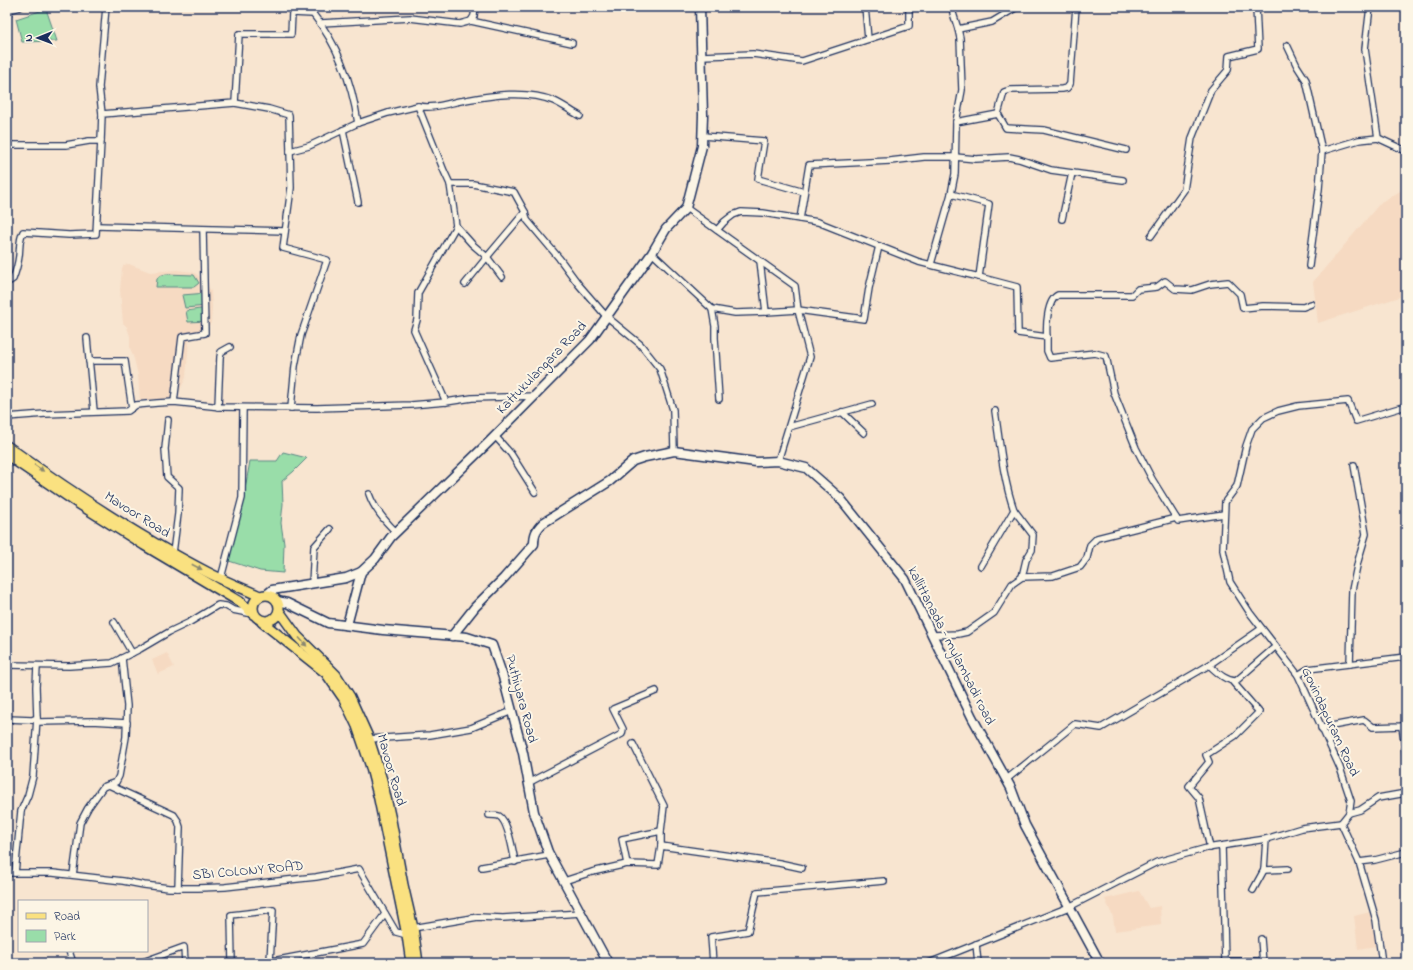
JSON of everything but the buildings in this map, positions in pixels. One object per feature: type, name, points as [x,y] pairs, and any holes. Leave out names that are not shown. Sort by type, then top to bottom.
[{"type":"main road","name":"Mavoor Road","points":[[7,446],[107,514],[173,553],[209,573],[263,596],[272,596],[277,601],[279,611],[298,636],[336,675],[350,697],[369,739],[386,797],[410,931],[411,963]]},
{"type":"main road","name":"Mavoor Road","points":[[7,455],[76,502],[144,545],[240,602],[254,614],[258,620],[326,673],[344,699],[357,726],[375,781],[418,963]]},
{"type":"main road","points":[[254,614],[253,604],[263,596]]},
{"type":"main road","points":[[262,622],[274,620],[279,611]]},
{"type":"street","points":[[7,17],[10,10],[20,7]]},
{"type":"street","points":[[7,280],[13,279],[19,258],[21,236],[23,232],[65,235],[96,234],[102,114],[99,87],[106,7]]},
{"type":"street","points":[[471,21],[474,16],[475,7]]},
{"type":"street","name":"Kattukulangara Road","points":[[263,596],[272,590],[346,578],[361,572],[375,559],[396,532],[495,436],[590,340],[652,252],[666,229],[686,208],[702,146],[703,136],[700,7]]},
{"type":"street","points":[[865,7],[868,39]]},
{"type":"street","points":[[702,56],[753,54],[802,61],[909,26],[909,7]]},
{"type":"street","points":[[931,264],[951,194],[955,174],[956,122],[962,90],[960,38],[953,13],[954,7]]},
{"type":"street","points":[[958,29],[992,22],[1017,7]]},
{"type":"street","points":[[1076,7],[1070,84],[1067,88],[1062,89],[1010,90],[1004,92],[998,114],[1006,128],[1044,130],[1126,150]]},
{"type":"street","points":[[1150,236],[1184,190],[1192,138],[1211,90],[1228,70],[1229,56],[1258,49],[1256,7]]},
{"type":"street","points":[[1370,7],[1365,49],[1378,138]]},
{"type":"street","points":[[235,103],[239,34],[292,34],[292,10],[313,14],[321,23],[344,67],[352,89],[358,123]]},
{"type":"street","points":[[321,23],[410,18],[460,24],[471,21],[572,43]]},
{"type":"street","points":[[1287,45],[1297,66],[1306,80],[1322,151],[1319,189],[1309,266]]},
{"type":"street","points":[[290,151],[309,146],[358,123],[382,114],[418,106],[427,108],[461,101],[505,95],[531,96],[553,101],[580,116]]},
{"type":"street","points":[[102,114],[235,103],[289,115],[291,188],[283,248],[327,260],[301,335],[295,366],[290,408]]},
{"type":"street","points":[[418,106],[450,184],[456,226],[472,244],[487,257],[502,277]]},
{"type":"street","points":[[956,122],[998,114]]},
{"type":"street","points":[[343,130],[358,202]]},
{"type":"street","points":[[703,136],[764,141],[758,179],[804,192]]},
{"type":"street","points":[[1322,151],[1359,140],[1378,138],[1406,151]]},
{"type":"street","points":[[7,145],[66,145],[89,141],[101,141]]},
{"type":"street","points":[[800,219],[809,165],[924,157],[956,157],[976,159],[1009,157],[1051,170],[1123,180]]},
{"type":"street","points":[[1062,219],[1072,173]]},
{"type":"street","points":[[450,184],[473,184],[514,192],[525,212],[527,220],[559,258],[579,285],[606,316],[640,344],[660,369],[674,410],[674,451]]},
{"type":"street","points":[[951,194],[989,204],[979,277]]},
{"type":"street","points":[[686,208],[795,286],[798,310],[810,357],[778,461]]},
{"type":"street","points":[[465,284],[525,212]]},
{"type":"street","points":[[718,230],[724,222],[733,215],[741,212],[763,213],[818,222],[919,262],[1017,287],[1018,333],[1047,337]]},
{"type":"street","points":[[97,226],[285,231]]},
{"type":"street","points":[[446,402],[414,330],[417,320],[418,293],[456,226]]},
{"type":"street","points":[[174,402],[182,337],[205,333],[203,229]]},
{"type":"street","points":[[652,252],[712,309],[735,313],[798,310],[864,319],[868,288],[879,246]]},
{"type":"street","points":[[760,261],[766,312]]},
{"type":"street","points":[[1224,514],[1178,521],[1152,479],[1136,448],[1114,393],[1106,356],[1095,353],[1050,358],[1047,351],[1046,329],[1052,300],[1058,296],[1132,295],[1138,289],[1157,287],[1165,281],[1175,289],[1192,290],[1210,284],[1228,282],[1240,294],[1243,308],[1263,306],[1303,307],[1311,304]]},
{"type":"street","points":[[712,309],[715,326],[719,399]]},
{"type":"street","points":[[87,338],[94,411]]},
{"type":"street","points":[[218,407],[220,357],[221,352],[230,347]]},
{"type":"street","points":[[89,361],[125,360],[132,408]]},
{"type":"street","points":[[7,417],[94,411],[128,411],[136,405],[174,402],[218,407],[290,408],[369,406],[446,402],[472,398],[535,396]]},
{"type":"street","name":"Govindapuram Road","points":[[1349,813],[1352,801],[1340,768],[1298,675],[1250,613],[1230,582],[1223,550],[1225,502],[1237,486],[1246,446],[1252,428],[1263,418],[1278,411],[1298,406],[1348,401],[1356,421],[1406,406]]},
{"type":"street","points":[[789,427],[872,404]]},
{"type":"street","points":[[221,578],[242,498],[243,408]]},
{"type":"street","points":[[995,411],[1009,497],[1014,510],[1033,535],[1032,550],[1026,560],[1022,577]]},
{"type":"street","points":[[842,412],[864,433]]},
{"type":"street","points":[[168,420],[165,449],[167,477],[180,488],[173,553]]},
{"type":"street","points":[[495,436],[511,454],[535,492]]},
{"type":"street","name":"kallittanada - mylambadi road","points":[[452,636],[475,607],[504,578],[534,544],[534,535],[536,530],[543,523],[610,481],[633,461],[674,451],[756,462],[778,461],[806,468],[840,498],[905,579],[972,717],[1007,779],[1025,825],[1100,963]]},
{"type":"street","points":[[1350,664],[1352,590],[1358,561],[1366,534],[1354,465]]},
{"type":"street","points":[[370,494],[372,502],[383,519],[396,532]]},
{"type":"street","points":[[981,566],[1014,510]]},
{"type":"street","points":[[933,635],[967,632],[994,613],[1012,584],[1022,577],[1054,576],[1080,567],[1087,558],[1090,545],[1097,538],[1176,518]]},
{"type":"street","points":[[312,584],[314,547],[330,530]]},
{"type":"street","points":[[347,625],[361,572]]},
{"type":"street","name":"Puthiyara Road","points":[[277,601],[288,603],[328,622],[467,637],[492,645],[503,677],[512,711],[534,812],[549,855],[608,963]]},
{"type":"street","points":[[7,665],[69,666],[112,663],[190,622],[218,605],[226,606],[233,610],[254,614]]},
{"type":"street","points":[[114,622],[132,653]]},
{"type":"street","points":[[1007,779],[1075,724],[1101,728],[1209,665],[1261,628]]},
{"type":"street","points":[[1232,681],[1236,681],[1275,647]]},
{"type":"street","points":[[1298,675],[1308,669],[1406,656]]},
{"type":"street","points":[[73,875],[80,823],[103,786],[116,782],[119,776],[127,723],[127,706],[122,658]]},
{"type":"street","points":[[1209,665],[1232,681],[1259,712],[1235,736],[1206,754],[1209,762],[1189,786],[1199,798],[1210,848]]},
{"type":"street","points":[[15,873],[21,811],[28,795],[33,776],[37,720],[37,666]]},
{"type":"street","points":[[528,783],[622,734],[623,730],[613,709],[656,691]]},
{"type":"street","points":[[369,739],[430,735],[471,728],[512,711]]},
{"type":"street","points":[[7,719],[127,723]]},
{"type":"street","points":[[1321,728],[1364,720],[1373,727],[1404,725],[1406,756]]},
{"type":"street","points":[[564,881],[592,872],[627,864],[658,866],[664,806],[633,744]]},
{"type":"street","points":[[108,785],[174,815],[180,827],[178,888]]},
{"type":"street","points":[[929,963],[1069,907],[1157,862],[1210,848],[1266,839],[1302,828],[1341,823],[1349,813],[1360,810],[1378,798],[1406,793]]},
{"type":"street","points":[[489,815],[501,817],[509,834],[515,862]]},
{"type":"street","points":[[1341,823],[1359,862],[1376,920],[1382,963]]},
{"type":"street","points":[[627,864],[622,839],[661,831]]},
{"type":"street","points":[[1252,890],[1264,870],[1266,839]]},
{"type":"street","points":[[661,846],[779,863],[802,868]]},
{"type":"street","points":[[1222,846],[1225,961],[1256,961],[1262,963],[1261,938]]},
{"type":"street","points":[[1359,862],[1375,860],[1406,852]]},
{"type":"street","points":[[482,867],[549,855]]},
{"type":"street","name":"SBI COLONY ROAD","points":[[7,873],[53,873],[178,888],[225,887],[316,876],[359,869],[396,932],[410,931]]},
{"type":"street","points":[[1264,870],[1288,869]]},
{"type":"street","points":[[713,963],[711,937],[748,931],[757,892],[884,881]]},
{"type":"street","points":[[232,963],[231,915],[273,910],[270,961]]},
{"type":"street","points":[[410,931],[478,917],[503,918],[581,913]]},
{"type":"street","points":[[262,963],[363,944],[385,914]]},
{"type":"street","points":[[976,944],[978,963]]},
{"type":"street","points":[[140,963],[184,947],[185,963]]},
{"type":"street","points":[[69,952],[73,963]]},
{"type":"shaded area","points":[[1404,189],[1406,215],[1406,295],[1318,323],[1313,282],[1381,202]]},
{"type":"shaded area","points":[[129,264],[150,272],[177,270],[193,272],[203,279],[211,291],[211,323],[209,326],[193,334],[189,341],[186,377],[176,399],[140,400],[138,375],[130,348],[130,336],[127,327],[123,323],[120,290],[122,268],[124,265]]},
{"type":"shaded area","points":[[167,653],[174,667],[158,674],[152,660]]},
{"type":"shaded area","points":[[1139,891],[1149,908],[1160,906],[1161,925],[1115,931],[1113,917],[1105,899]]},
{"type":"shaded area","points":[[1370,912],[1376,946],[1358,949],[1354,916]]},
{"type":"green space","points":[[46,9],[57,41],[22,42],[16,19]]},
{"type":"green space","points":[[166,274],[194,275],[199,283],[194,287],[156,287],[159,276]]},
{"type":"green space","points":[[207,293],[207,306],[185,308],[182,295]]},
{"type":"green space","points":[[207,309],[208,321],[188,322],[186,311]]},
{"type":"green space","points":[[283,452],[307,458],[282,481],[283,504],[281,523],[284,544],[283,573],[260,571],[226,560],[244,495],[250,461],[277,461]]}]
